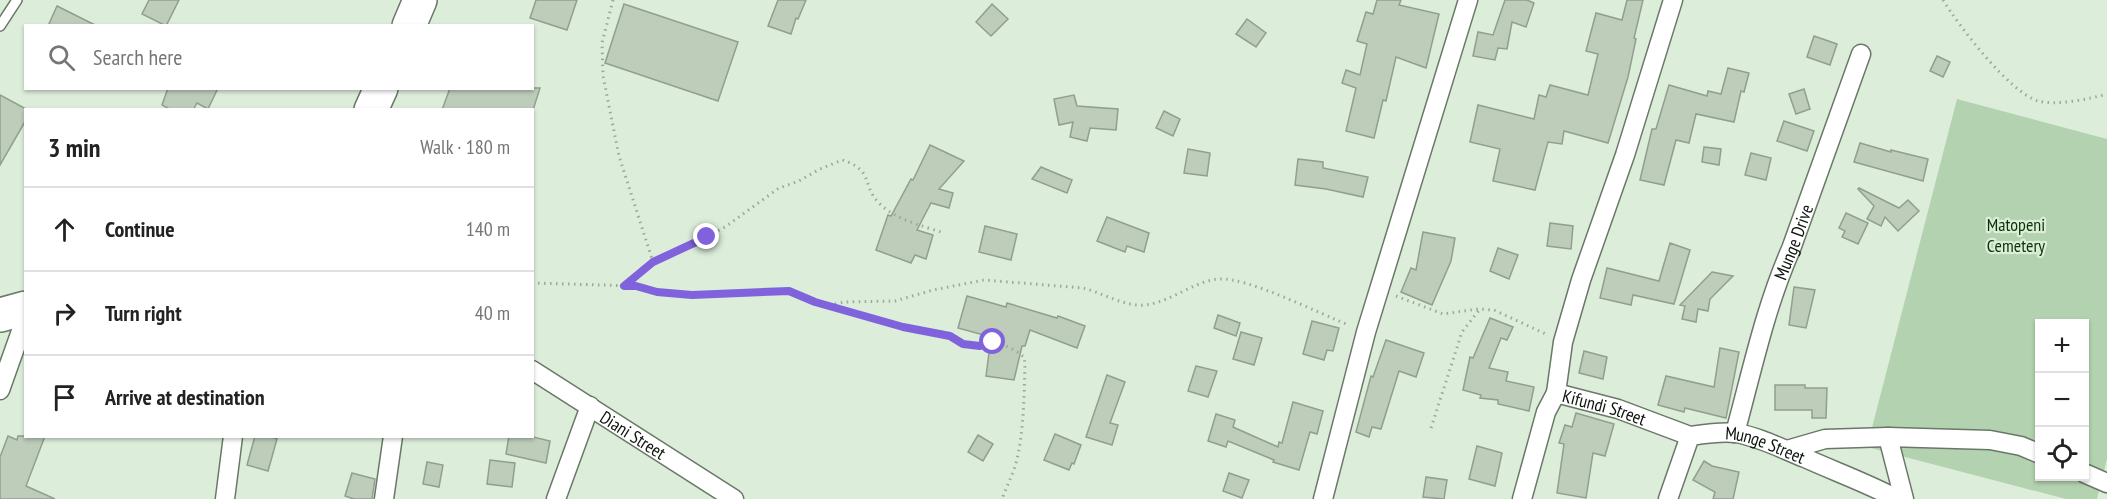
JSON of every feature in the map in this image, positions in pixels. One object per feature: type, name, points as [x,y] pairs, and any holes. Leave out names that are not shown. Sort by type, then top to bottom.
[{"type":"highway","points":[[410,24],[420,0]]},
{"type":"highway","points":[[371,108],[380,90]]},
{"type":"highway","points":[[0,315],[24,309]]},
{"type":"street","points":[[1323,499],[1366,332],[1468,0]]},
{"type":"street","points":[[1556,393],[1563,342],[1581,280],[1625,155],[1673,0]]},
{"type":"street","name":"Munge Drive","points":[[1735,433],[1780,274],[1861,54]]},
{"type":"street","points":[[0,390],[24,324]]},
{"type":"street","name":"Diani Street","points":[[534,371],[725,496]]},
{"type":"street","name":"Kifundi Street","points":[[1522,499],[1546,412],[1556,393],[1617,409],[1690,436]]},
{"type":"street","points":[[556,499],[590,406]]},
{"type":"street","name":"Munge Street","points":[[1690,436],[1735,433],[1774,444],[1870,484],[1898,499]]},
{"type":"street","points":[[1668,499],[1690,436]]},
{"type":"street","points":[[1888,437],[1904,499]]},
{"type":"street","points":[[1787,450],[1825,439],[1888,437],[1990,440],[2021,446],[2035,452]]},
{"type":"street","points":[[225,499],[233,438]]},
{"type":"street","points":[[384,499],[393,438]]},
{"type":"street","points":[[2089,475],[2107,483]]},
{"type":"lane","points":[[0,26],[17,0]]},
{"type":"path","points":[[614,0],[602,43],[603,76],[619,156],[653,262]]},
{"type":"path","points":[[1943,0],[1951,14],[1998,69],[2024,94],[2050,103],[2107,94]]},
{"type":"path","points":[[624,286],[653,262],[680,251],[725,227],[779,188],[842,160],[854,165],[865,174],[874,197],[880,204],[901,218],[944,233]]},
{"type":"path","points":[[828,306],[845,302],[895,301],[933,290],[984,280],[1083,288],[1144,305],[1209,281],[1221,279],[1252,286],[1366,332]]},
{"type":"path","points":[[534,283],[636,286],[657,292],[692,295],[789,291],[828,306],[903,327],[950,336],[963,344],[972,346],[980,346],[988,342],[1002,344],[1023,357],[1025,375],[1020,442],[1011,480],[1002,499]]},
{"type":"path","points":[[1380,289],[1443,314],[1480,309],[1494,310],[1563,342]]},
{"type":"path","points":[[1431,428],[1462,332],[1480,309]]},
{"type":"green space","name":"Matopeni Cemetery","points":[[1957,99],[2107,139],[2107,459],[2097,499],[2066,499],[1867,447]]},
{"type":"building","points":[[149,0],[179,0],[167,24],[162,24],[142,14]]},
{"type":"building","points":[[536,0],[577,0],[567,30],[530,18]]},
{"type":"building","points":[[778,0],[806,0],[798,19],[796,18],[791,34],[768,26]]},
{"type":"building","points":[[1377,0],[1401,0],[1399,5],[1439,14],[1426,68],[1396,57],[1386,101],[1383,100],[1374,138],[1346,131],[1356,88],[1342,83],[1346,70],[1360,75],[1367,44],[1357,41],[1366,12],[1373,14]]},
{"type":"building","points":[[1505,0],[1527,0],[1534,3],[1526,27],[1512,22],[1507,49],[1498,48],[1495,60],[1473,56],[1478,32],[1493,35]]},
{"type":"building","points":[[1627,0],[1643,0],[1628,77],[1608,143],[1564,131],[1562,144],[1548,142],[1535,190],[1493,181],[1500,149],[1470,142],[1478,105],[1534,119],[1539,95],[1546,97],[1550,85],[1588,95],[1598,54],[1586,51],[1596,13],[1622,20]]},
{"type":"building","points":[[624,4],[738,42],[718,101],[605,63]]},
{"type":"building","points":[[992,4],[1008,19],[991,36],[976,22]]},
{"type":"building","points":[[57,6],[93,24],[49,24]]},
{"type":"building","points":[[1247,19],[1266,33],[1256,47],[1236,34]]},
{"type":"building","points":[[1814,36],[1837,44],[1830,65],[1807,57]]},
{"type":"building","points":[[1937,56],[1950,62],[1943,77],[1930,71]]},
{"type":"building","points":[[1728,68],[1749,73],[1744,92],[1741,91],[1734,122],[1696,114],[1689,143],[1676,140],[1664,185],[1640,180],[1652,129],[1656,129],[1669,85],[1707,96],[1708,91],[1721,94]]},
{"type":"building","points":[[534,88],[540,88],[534,108],[443,108],[449,90],[534,90]]},
{"type":"building","points":[[1804,89],[1810,109],[1796,114],[1789,94]]},
{"type":"building","points":[[167,90],[217,90],[208,108],[197,103],[194,108],[167,108],[162,105]]},
{"type":"building","points":[[0,95],[24,108],[24,123],[0,165]]},
{"type":"building","points":[[1074,95],[1077,106],[1118,109],[1116,130],[1090,128],[1087,141],[1070,137],[1073,122],[1059,125],[1054,99]]},
{"type":"building","points":[[1164,111],[1180,119],[1173,136],[1156,128]]},
{"type":"building","points":[[1784,121],[1814,131],[1807,151],[1777,141]]},
{"type":"building","points":[[1860,143],[1928,159],[1923,181],[1854,162]]},
{"type":"building","points":[[930,145],[964,161],[939,189],[953,193],[949,208],[931,203],[917,230],[933,235],[926,259],[915,255],[911,263],[876,250],[888,215],[891,216],[911,179],[913,180]]},
{"type":"building","points":[[1704,147],[1721,149],[1719,165],[1702,162]]},
{"type":"building","points":[[1188,149],[1210,153],[1207,176],[1184,173]]},
{"type":"building","points":[[1751,153],[1771,158],[1766,180],[1745,175]]},
{"type":"building","points":[[1298,159],[1323,162],[1323,168],[1368,177],[1363,197],[1295,185]]},
{"type":"building","points":[[1041,167],[1072,180],[1067,193],[1032,179]]},
{"type":"building","points":[[1859,188],[1899,208],[1908,200],[1919,211],[1898,231],[1885,217],[1881,226],[1867,219],[1874,206]]},
{"type":"building","points":[[1846,213],[1868,223],[1858,244],[1842,237],[1845,231],[1839,228]]},
{"type":"building","points":[[1107,217],[1149,233],[1144,252],[1127,246],[1125,252],[1097,241]]},
{"type":"building","points":[[1550,223],[1573,226],[1571,249],[1547,246]]},
{"type":"building","points":[[985,226],[1017,234],[1011,260],[979,252]]},
{"type":"building","points":[[1423,232],[1455,238],[1451,261],[1432,305],[1401,292],[1411,268],[1416,270]]},
{"type":"building","points":[[1670,243],[1690,250],[1674,304],[1633,295],[1631,305],[1600,298],[1607,268],[1659,281]]},
{"type":"building","points":[[1498,248],[1518,255],[1509,279],[1490,271]]},
{"type":"building","points":[[1712,272],[1733,276],[1710,299],[1708,311],[1698,309],[1696,322],[1682,319],[1685,306],[1680,305]]},
{"type":"building","points":[[1794,287],[1815,290],[1806,328],[1789,325]]},
{"type":"building","points":[[967,296],[1006,307],[1007,303],[1057,318],[1058,316],[1085,326],[1077,348],[1030,330],[1025,346],[1022,346],[1014,380],[986,376],[991,337],[958,328]]},
{"type":"building","points":[[1218,315],[1240,323],[1236,336],[1214,328]]},
{"type":"building","points":[[1490,318],[1513,327],[1507,340],[1501,338],[1489,368],[1508,372],[1506,381],[1534,387],[1529,411],[1498,404],[1498,400],[1480,398],[1481,395],[1463,390],[1470,357],[1473,358]]},
{"type":"building","points":[[1312,321],[1339,328],[1333,351],[1327,350],[1324,360],[1303,354]]},
{"type":"building","points":[[1241,332],[1262,338],[1254,365],[1233,359]]},
{"type":"building","points":[[1386,340],[1424,353],[1416,377],[1399,371],[1381,429],[1372,427],[1369,437],[1356,432],[1371,376],[1373,377]]},
{"type":"building","points":[[1720,348],[1739,352],[1726,418],[1685,408],[1684,412],[1658,405],[1666,376],[1714,387]]},
{"type":"building","points":[[1584,351],[1607,357],[1603,379],[1579,373]]},
{"type":"building","points":[[1196,366],[1217,371],[1208,397],[1188,391]]},
{"type":"building","points":[[1107,375],[1125,382],[1110,423],[1118,425],[1112,445],[1086,437]]},
{"type":"building","points":[[1775,385],[1827,388],[1826,418],[1812,418],[1812,410],[1775,410]]},
{"type":"building","points":[[1293,402],[1323,411],[1317,434],[1310,432],[1299,470],[1273,462],[1274,460],[1228,441],[1226,447],[1208,441],[1216,414],[1235,420],[1233,427],[1278,447],[1279,442],[1282,443]]},
{"type":"building","points":[[1576,413],[1614,424],[1605,456],[1593,453],[1586,498],[1557,493],[1564,444],[1559,443],[1565,425],[1572,427]]},
{"type":"building","points":[[1055,434],[1081,445],[1074,464],[1072,463],[1069,470],[1044,460]]},
{"type":"building","points":[[978,435],[993,444],[983,461],[968,452]]},
{"type":"building","points":[[8,436],[17,440],[18,436],[44,438],[26,486],[55,499],[0,499],[0,457]]},
{"type":"building","points":[[534,437],[550,441],[546,463],[506,454],[509,438]]},
{"type":"building","points":[[254,438],[277,439],[268,471],[247,465]]},
{"type":"building","points":[[1477,446],[1502,453],[1495,486],[1469,479]]},
{"type":"building","points":[[490,460],[515,463],[512,487],[487,484]]},
{"type":"building","points":[[1704,461],[1712,466],[1739,472],[1733,499],[1713,499],[1715,492],[1693,480]]},
{"type":"building","points":[[427,462],[443,465],[439,487],[423,484]]},
{"type":"building","points":[[352,473],[375,479],[372,499],[354,499],[345,496]]},
{"type":"building","points":[[1229,473],[1249,480],[1242,498],[1223,491]]},
{"type":"building","points":[[1426,477],[1447,480],[1444,499],[1423,497]]},
{"type":"route","points":[[707,237],[653,262],[624,286],[692,295],[789,291],[815,302],[903,327],[950,336],[963,344],[980,346],[993,342]]}]
